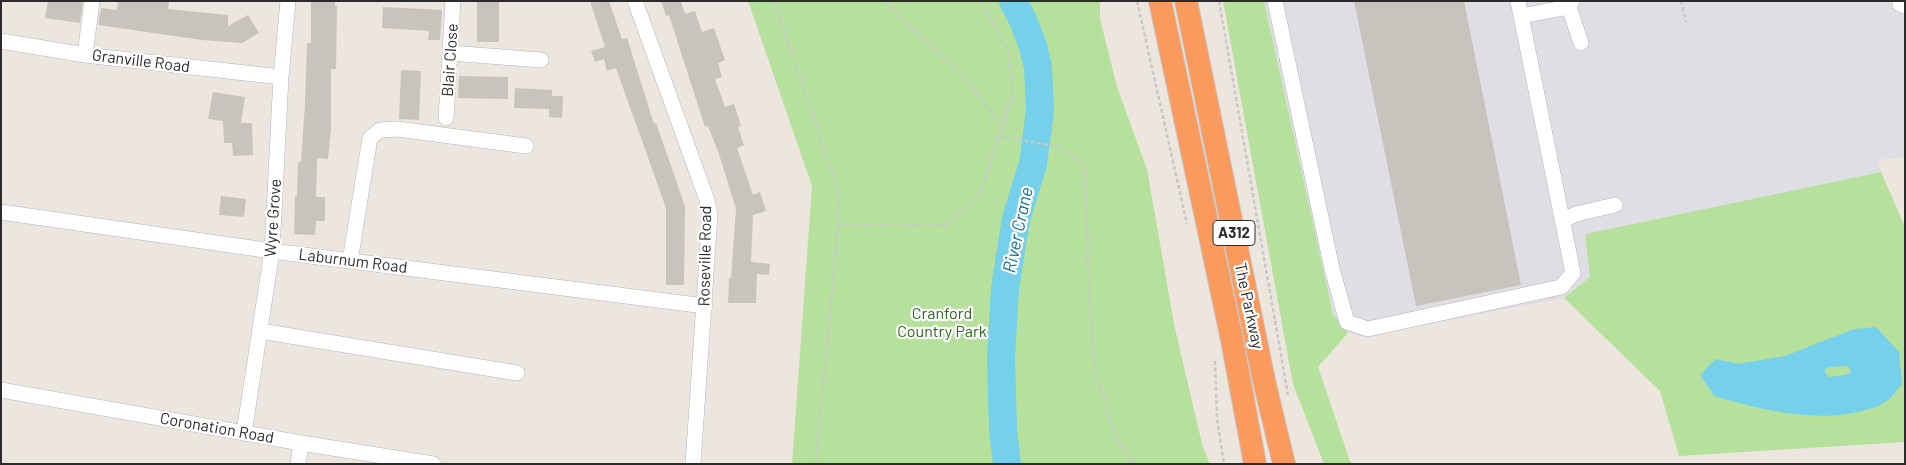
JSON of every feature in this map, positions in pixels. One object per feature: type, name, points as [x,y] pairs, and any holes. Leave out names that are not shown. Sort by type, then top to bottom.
[{"type":"highway","name":"The Parkway","points":[[1160,1],[1232,340],[1255,464]]},
{"type":"highway","name":"The Parkway","points":[[1186,1],[1262,368],[1284,464]]},
{"type":"street","points":[[85,55],[92,1]]},
{"type":"street","name":"Wyre Grove","points":[[244,433],[272,251],[288,1]]},
{"type":"street","name":"Blair Close","points":[[446,118],[453,1]]},
{"type":"street","name":"Roseville Road","points":[[635,1],[707,200],[710,215],[693,464]]},
{"type":"street","points":[[1275,1],[1332,269],[1347,322],[1368,329],[1561,287],[1573,273],[1520,9],[1570,4],[1581,43]]},
{"type":"street","points":[[1900,1],[1900,4],[1905,6]]},
{"type":"street","name":"Granville Road","points":[[1,41],[85,55],[282,77]]},
{"type":"street","points":[[450,53],[541,60]]},
{"type":"street","points":[[350,261],[370,138],[380,130],[397,129],[526,146]]},
{"type":"street","points":[[1562,221],[1584,211],[1615,205]]},
{"type":"street","name":"Laburnum Road","points":[[1,212],[272,251],[705,306]]},
{"type":"street","points":[[260,331],[517,373]]},
{"type":"street","name":"Coronation Road","points":[[1,390],[301,443],[433,464]]},
{"type":"street","points":[[298,464],[301,443]]},
{"type":"path","points":[[774,1],[838,190],[838,224],[816,464]]},
{"type":"path","points":[[886,1],[906,23],[963,76],[1002,125]]},
{"type":"path","points":[[838,224],[943,225],[979,197],[1013,93],[1008,51],[981,1]]},
{"type":"path","points":[[1137,1],[1188,230]]},
{"type":"path","points":[[1219,1],[1289,402]]},
{"type":"path","points":[[1681,1],[1686,22]]},
{"type":"path","points":[[999,136],[1059,147],[1085,167],[1089,296],[1095,370],[1117,442],[1134,464]]},
{"type":"path","points":[[1215,356],[1217,419],[1224,464]]},
{"type":"shaded area","points":[[1264,1],[1905,1],[1905,157],[1878,160],[1881,172],[1585,234],[1590,277],[1564,298],[1363,337],[1348,333],[1333,315]]},
{"type":"green space","name":"Cranford Country Park","points":[[748,1],[1006,1],[1027,43],[1032,70],[1033,99],[1027,156],[1044,158],[1050,136],[1047,68],[1034,21],[1024,1],[1100,1],[1100,19],[1117,87],[1147,169],[1174,324],[1202,444],[1210,464],[792,464],[812,186]]},
{"type":"green space","points":[[1223,1],[1264,1],[1333,314],[1348,333],[1318,367],[1351,464],[1324,464],[1293,384]]},
{"type":"green space","points":[[1881,172],[1905,227],[1905,442],[1679,456],[1660,391],[1564,298],[1590,277],[1585,234]]},
{"type":"water","points":[[1876,327],[1899,352],[1902,384],[1883,404],[1860,412],[1818,416],[1754,407],[1714,396],[1700,375],[1716,359],[1738,364],[1785,356],[1854,329]],"holes":[[[1848,366],[1851,371],[1849,374],[1829,377],[1825,373],[1825,369],[1829,367]]]},
{"type":"building","points":[[48,1],[83,1],[80,23],[45,18]]},
{"type":"building","points":[[118,1],[169,1],[168,9],[228,15],[228,26],[248,15],[259,33],[242,43],[202,40],[98,25],[101,8],[117,10]]},
{"type":"building","points":[[311,1],[335,1],[335,6],[337,6],[336,69],[331,69],[331,129],[328,159],[317,158],[316,197],[325,197],[325,221],[316,221],[315,235],[294,234],[295,196],[297,196],[298,162],[301,162],[305,104],[307,43],[311,43]]},
{"type":"building","points":[[477,1],[499,1],[499,42],[477,42]]},
{"type":"building","points":[[590,1],[609,1],[622,39],[627,38],[654,124],[656,123],[685,207],[684,285],[666,285],[666,208],[616,68],[607,71],[604,59],[595,62],[591,51],[605,47]]},
{"type":"building","points":[[661,1],[681,1],[685,14],[695,11],[702,32],[714,28],[725,60],[718,63],[722,77],[715,79],[725,107],[734,104],[741,126],[738,127],[744,145],[737,148],[753,195],[760,192],[766,211],[753,215],[751,262],[770,264],[769,275],[757,274],[756,303],[728,303],[736,209],[719,154],[708,126],[705,127],[669,15],[666,16]]},
{"type":"building","points":[[1354,1],[1464,1],[1521,285],[1416,306]]},
{"type":"building","points":[[383,7],[442,10],[440,40],[428,40],[429,31],[382,28]]},
{"type":"building","points":[[401,70],[421,71],[419,120],[399,119]]},
{"type":"building","points":[[459,76],[508,77],[508,99],[458,98]]},
{"type":"building","points":[[515,88],[552,90],[552,96],[563,96],[562,118],[549,117],[549,109],[514,108]]},
{"type":"building","points":[[213,92],[245,97],[241,123],[252,123],[253,155],[233,156],[232,143],[224,143],[223,121],[208,119]]},
{"type":"building","points":[[221,196],[246,199],[244,217],[219,215]]},
{"type":"waterway","name":"River Crane","points":[[1007,464],[1003,430],[1001,357],[1005,288],[1016,219],[1033,164],[1040,111],[1038,68],[1033,46],[1013,1]]}]
